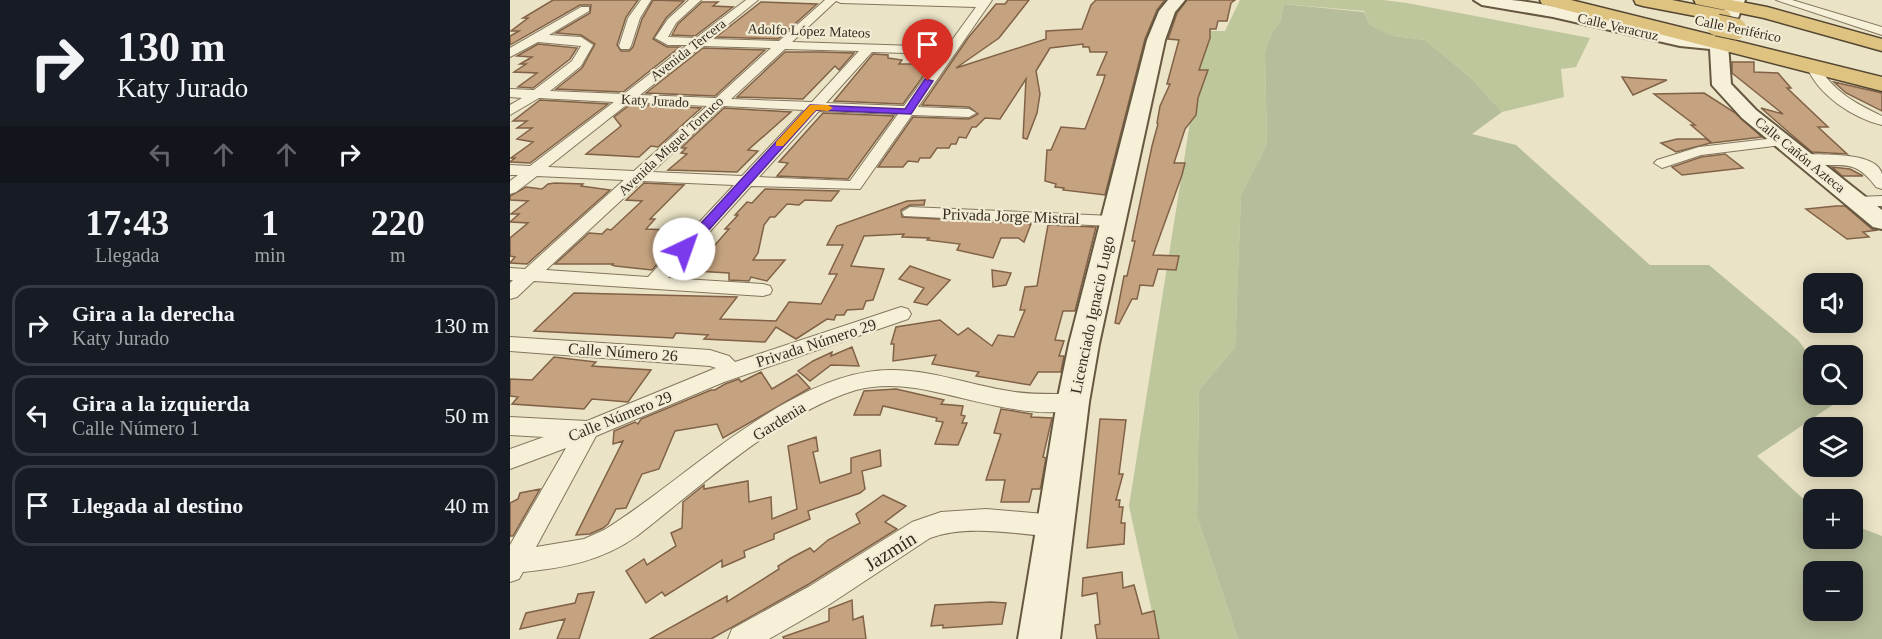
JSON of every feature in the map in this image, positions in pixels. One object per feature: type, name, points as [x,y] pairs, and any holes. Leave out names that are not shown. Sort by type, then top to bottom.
[{"type":"highway","points":[[1549,0],[1729,20]]},
{"type":"highway","name":"Calle Periférico","points":[[1593,0],[1729,20],[1882,48]]},
{"type":"highway","name":"Calle Periférico","points":[[1643,0],[1729,20],[1783,38],[1882,62]]},
{"type":"highway","points":[[1703,0],[1729,20],[1813,67],[1882,84]]},
{"type":"main road","name":"Licenciado Ignacio Lugo","points":[[1039,639],[1073,402],[1112,221],[1156,40],[1167,11],[1177,0]]},
{"type":"main road","name":"Calle Veracruz","points":[[1482,0],[1553,12],[1680,41],[1729,20]]},
{"type":"main road","name":"Calle Cañón Azteca","points":[[1729,20],[1719,62],[1722,85],[1749,114],[1882,222]]},
{"type":"street","points":[[625,46],[634,18],[646,0]]},
{"type":"street","name":"Adolfo López Mateos","points":[[696,0],[672,21],[662,38],[668,41],[950,51]]},
{"type":"street","name":"Avenida Tercera","points":[[510,189],[753,0]]},
{"type":"street","name":"Avenida Miguel Torruco","points":[[510,293],[831,0]]},
{"type":"street","points":[[841,0],[986,2]]},
{"type":"street","points":[[1780,0],[1882,31]]},
{"type":"street","points":[[510,170],[854,186],[986,2]]},
{"type":"street","points":[[510,53],[585,9]]},
{"type":"street","points":[[510,111],[577,63],[586,52],[587,45],[581,41],[536,38]]},
{"type":"street","points":[[653,283],[868,48]]},
{"type":"street","points":[[1813,67],[1818,79],[1836,94],[1882,121]]},
{"type":"street","name":"Katy Jurado","points":[[510,93],[717,104],[969,113]]},
{"type":"street","points":[[1662,163],[1699,151],[1784,141]]},
{"type":"street","points":[[1807,159],[1854,161],[1871,169],[1882,184]]},
{"type":"street","points":[[1857,202],[1882,201]]},
{"type":"street","name":"Privada Jorge Mistral","points":[[910,212],[1112,221]]},
{"type":"street","points":[[510,274],[763,290]]},
{"type":"street","name":"Privada Número 29","points":[[730,372],[901,314]]},
{"type":"street","name":"Calle Número 26","points":[[510,344],[710,358],[722,361],[730,372]]},
{"type":"street","name":"Calle Número 29","points":[[510,459],[730,372]]},
{"type":"street","name":"Gardenia","points":[[512,566],[583,552],[608,542],[725,455],[794,410],[824,394],[855,382],[898,379],[1010,400],[1041,403],[1073,402]]},
{"type":"street","points":[[510,426],[588,430],[512,566]]},
{"type":"street","name":"Jazmín","points":[[742,639],[820,595],[921,531],[941,523],[986,520],[1055,526]]},
{"type":"green space","points":[[1240,0],[1383,0],[1590,38],[1576,67],[1561,69],[1564,97],[1502,112],[1471,78],[1425,40],[1394,36],[1370,25],[1364,11],[1284,4],[1280,22],[1271,34],[1265,56],[1267,144],[1241,197],[1235,347],[1199,390],[1197,517],[1238,639],[1158,639],[1129,506],[1202,47],[1210,31],[1225,31]]},
{"type":"green space","points":[[1284,4],[1364,12],[1370,25],[1394,36],[1425,40],[1471,78],[1502,112],[1472,134],[1516,145],[1650,265],[1709,265],[1798,340],[1803,347],[1803,405],[1833,405],[1815,417],[1803,417],[1803,425],[1757,456],[1803,499],[1803,549],[1863,549],[1863,529],[1882,536],[1882,639],[1238,639],[1197,517],[1199,390],[1235,347],[1241,196],[1267,144],[1265,54],[1271,34],[1280,22]]},
{"type":"building","points":[[553,0],[638,0],[626,17],[617,45],[621,51],[629,51],[633,47],[642,19],[653,0],[684,1],[666,18],[653,39],[667,47],[680,47],[623,92],[556,89],[582,68],[595,44],[581,35],[556,33],[590,13],[591,5],[580,5],[510,45],[510,36],[519,31],[511,31],[528,18],[523,18]]},
{"type":"building","points":[[1008,0],[1029,0],[999,38],[956,68],[1046,39],[1046,31],[1082,29],[1091,5],[1096,0],[1165,0],[1157,10],[1145,39],[1105,195],[1063,190],[1064,188],[1055,187],[1056,184],[1045,181],[1047,150],[1051,150],[1061,127],[1085,129],[1105,75],[1097,75],[1107,52],[1090,52],[1089,47],[1083,47],[1083,44],[1050,48],[1036,71],[1040,94],[1037,113],[1027,139],[1023,138],[1026,79],[1000,119],[985,118],[976,127],[972,127],[966,138],[959,137],[956,144],[951,144],[949,148],[937,148],[930,158],[920,158],[918,162],[908,161],[903,167],[878,167],[913,117],[969,119],[978,114],[969,107],[922,105],[968,38],[996,4],[1005,4]]},
{"type":"building","points":[[1187,0],[1235,0],[1231,3],[1227,21],[1218,21],[1216,29],[1210,29],[1210,38],[1199,70],[1208,70],[1198,98],[1196,115],[1185,129],[1174,163],[1185,163],[1182,175],[1153,255],[1179,256],[1176,270],[1158,269],[1153,286],[1140,285],[1137,299],[1132,299],[1119,324],[1115,323],[1124,276],[1127,276],[1135,241],[1132,241],[1160,106],[1170,84],[1167,84],[1179,40],[1168,39],[1177,13]]},
{"type":"building","points":[[702,2],[718,2],[713,6],[733,7],[695,36],[672,35],[678,24]]},
{"type":"building","points":[[761,2],[817,4],[778,39],[716,37]]},
{"type":"building","points":[[538,44],[577,48],[570,59],[533,88],[518,87],[537,73],[514,72],[526,64],[520,64],[532,57],[517,56]]},
{"type":"building","points":[[703,48],[765,50],[715,96],[646,93]]},
{"type":"building","points":[[785,52],[854,53],[839,70],[835,66],[803,99],[737,97]]},
{"type":"building","points":[[873,54],[888,55],[888,58],[902,60],[899,64],[932,64],[903,104],[834,101]]},
{"type":"building","points":[[1732,62],[1754,62],[1754,72],[1778,73],[1791,88],[1787,88],[1828,127],[1818,127],[1847,154],[1812,152],[1761,108],[1783,114],[1732,73]]},
{"type":"building","points":[[1622,77],[1635,78],[1667,80],[1633,95]]},
{"type":"building","points":[[1834,82],[1882,93],[1882,111],[1846,93]]},
{"type":"building","points":[[1704,93],[1734,112],[1762,137],[1712,143],[1691,125],[1695,125],[1654,94]]},
{"type":"building","points":[[540,100],[608,104],[530,163],[510,162],[515,158],[511,158],[533,142],[517,139],[532,128],[517,128],[527,121],[513,121]]},
{"type":"building","points":[[631,104],[701,108],[658,147],[651,146],[639,157],[586,154],[621,126],[614,117]]},
{"type":"building","points":[[724,108],[791,112],[748,150],[758,151],[737,172],[668,170],[687,154],[681,153],[686,148],[681,148]]},
{"type":"building","points":[[823,113],[894,116],[848,179],[777,176],[788,163],[779,162]]},
{"type":"building","points":[[1677,139],[1706,139],[1711,143],[1676,152],[1661,143]]},
{"type":"building","points":[[1725,154],[1743,168],[1682,175],[1672,167],[1701,157]]},
{"type":"building","points":[[1832,167],[1850,169],[1863,176],[1842,176]]},
{"type":"building","points":[[644,183],[684,185],[650,219],[655,219],[646,229],[669,230],[680,238],[652,270],[613,264],[555,264],[589,233],[602,234],[607,229],[611,230],[642,201],[626,200]]},
{"type":"building","points":[[548,184],[583,184],[581,186],[610,190],[527,264],[510,263],[515,257],[510,256],[510,238],[528,223],[510,222],[519,214],[511,214],[528,201],[510,200],[510,196],[526,187],[542,189]]},
{"type":"building","points":[[765,189],[839,191],[831,201],[805,200],[799,205],[787,204],[775,217],[770,217],[764,225],[758,253],[753,260],[785,260],[767,281],[751,277],[749,281],[729,280],[729,273],[696,271],[698,269],[694,269],[729,229],[725,229],[738,215],[735,215],[747,202],[752,203]]},
{"type":"building","points":[[925,200],[924,205],[910,205],[901,210],[902,217],[1031,224],[1024,242],[1018,238],[1001,238],[993,258],[957,250],[960,244],[927,240],[929,238],[902,237],[904,234],[864,236],[851,266],[884,269],[873,300],[866,301],[863,309],[847,310],[844,315],[836,315],[834,320],[827,319],[796,339],[776,327],[765,342],[704,339],[708,335],[676,333],[673,338],[534,331],[574,293],[737,297],[720,319],[776,321],[789,302],[821,304],[837,274],[829,274],[843,245],[827,245],[837,226],[907,201]]},
{"type":"building","points":[[1845,206],[1872,229],[1878,230],[1863,232],[1869,237],[1847,239],[1806,209]]},
{"type":"building","points":[[1048,225],[1096,227],[1075,311],[1063,311],[1055,340],[1064,341],[1059,356],[1064,356],[1061,372],[1038,372],[1030,385],[976,376],[979,372],[932,364],[936,355],[893,361],[894,344],[891,344],[896,327],[940,320],[958,335],[968,328],[992,346],[998,335],[1014,337],[1025,310],[1020,310],[1025,287],[1037,286]]},
{"type":"building","points":[[910,266],[950,280],[927,305],[914,302],[924,288],[899,279]]},
{"type":"building","points":[[992,270],[1011,273],[1006,285],[993,287]]},
{"type":"building","points":[[852,347],[859,366],[831,365],[810,381],[798,371],[832,352],[831,356]]},
{"type":"building","points":[[554,357],[596,362],[592,366],[651,370],[628,402],[592,399],[584,409],[512,404],[518,397],[510,396],[510,379],[532,380]]},
{"type":"building","points":[[761,372],[772,389],[797,374],[810,388],[723,438],[717,424],[675,431],[659,469],[642,474],[626,508],[616,509],[608,524],[603,528],[590,534],[576,535],[623,441],[613,444],[614,431],[635,422],[638,424],[641,419],[725,384],[739,379],[741,382]]},
{"type":"building","points":[[896,389],[944,400],[941,404],[963,406],[961,415],[965,416],[962,423],[967,423],[958,445],[935,444],[943,422],[936,421],[937,418],[883,406],[880,415],[854,415],[864,391]]},
{"type":"building","points":[[1001,409],[1032,414],[1031,417],[1052,418],[1043,457],[1046,458],[1041,486],[1040,489],[1032,489],[1029,502],[1001,502],[1005,480],[986,480],[1001,434],[994,433]]},
{"type":"building","points":[[1100,419],[1126,420],[1119,474],[1123,474],[1116,500],[1120,500],[1119,507],[1123,507],[1121,523],[1125,523],[1124,544],[1087,548]]},
{"type":"building","points":[[816,437],[818,451],[813,452],[820,483],[851,473],[851,458],[880,450],[881,466],[862,471],[865,489],[860,493],[808,511],[810,519],[774,534],[774,539],[744,551],[745,557],[722,567],[722,560],[665,596],[662,592],[646,603],[626,571],[644,559],[647,565],[676,546],[671,533],[682,528],[683,502],[704,485],[704,489],[748,481],[749,502],[771,497],[772,519],[797,509],[788,446]]},
{"type":"building","points":[[540,489],[513,536],[510,536],[510,503],[518,499],[520,493]]},
{"type":"building","points":[[883,495],[906,506],[885,522],[897,529],[809,584],[711,639],[650,639],[727,596],[727,602],[779,569],[778,566],[791,558],[810,548],[814,552],[828,540],[860,523],[856,514]]},
{"type":"building","points":[[1122,572],[1123,588],[1134,585],[1142,614],[1154,611],[1159,639],[1097,639],[1095,625],[1100,624],[1097,593],[1082,596],[1083,578]]},
{"type":"building","points":[[594,592],[579,639],[557,639],[565,619],[520,629],[526,613],[575,603],[578,594]]},
{"type":"building","points":[[852,600],[853,620],[863,616],[866,639],[784,639],[783,637],[829,621],[829,609]]},
{"type":"building","points":[[1006,603],[1002,624],[943,628],[943,625],[931,626],[935,605]]},
{"type":"slow traffic","points":[[780,144],[813,107],[828,108]]},
{"type":"route","points":[[684,249],[813,107],[908,112],[928,81]]}]
